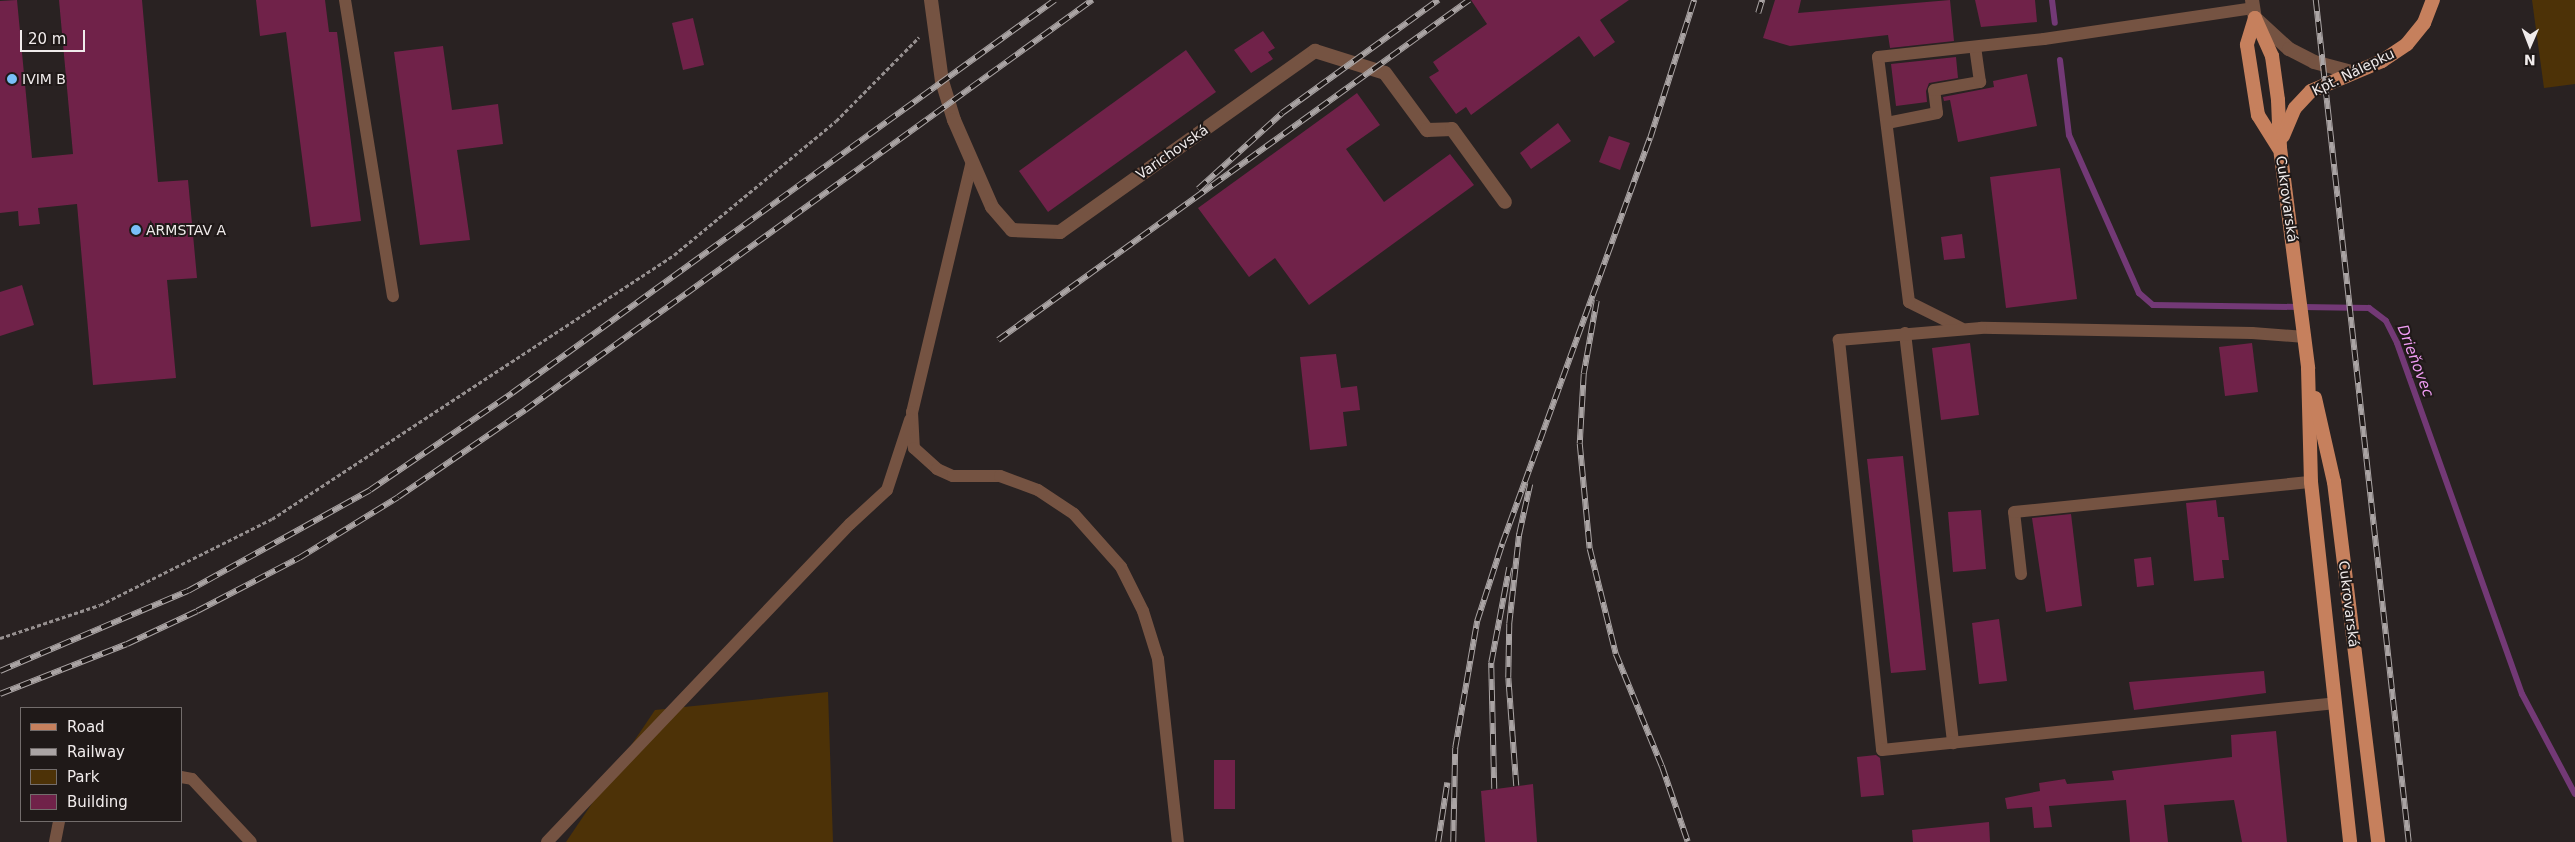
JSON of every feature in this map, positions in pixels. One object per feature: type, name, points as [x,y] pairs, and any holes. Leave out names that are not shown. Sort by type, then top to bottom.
[{"type":"main road","name":"Kpt. Nálepku","points":[[2280,148],[2290,117],[2302,99],[2325,82],[2382,61],[2407,44],[2424,23],[2433,0]]},
{"type":"main road","name":"Cukrovarská","points":[[2253,8],[2272,56],[2278,100],[2280,148],[2308,368],[2311,482],[2350,842]]},
{"type":"main road","points":[[2253,8],[2247,45],[2258,115],[2280,148]]},
{"type":"main road","name":"Cukrovarská","points":[[2308,368],[2334,482],[2378,842]]},
{"type":"street","name":"Varichovská","points":[[931,0],[942,81],[954,120],[992,208],[1012,230],[1060,232],[1314,51],[1385,72],[1427,130],[1452,129],[1505,202]]},
{"type":"street","points":[[2253,8],[2296,54],[2351,72]]},
{"type":"lane","points":[[345,0],[393,296]]},
{"type":"lane","points":[[1962,329],[1909,302],[1878,57],[1975,47],[2253,8]]},
{"type":"lane","points":[[1887,123],[1937,113],[1934,90],[1980,82],[1975,47]]},
{"type":"lane","points":[[547,842],[850,524],[888,490],[912,412],[972,161]]},
{"type":"lane","points":[[2304,330],[2252,333],[1962,329],[1839,340],[1882,750],[2336,703]]},
{"type":"lane","points":[[1905,333],[1953,743]]},
{"type":"lane","points":[[912,412],[914,448],[937,469],[952,476],[1000,476],[1038,490],[1074,514],[1121,567],[1143,611],[1158,659],[1178,842]]},
{"type":"lane","points":[[2021,574],[2014,512],[2311,482]]},
{"type":"lane","points":[[182,777],[192,779],[251,842]]},
{"type":"lane","points":[[55,842],[59,822]]},
{"type":"path","points":[[0,638],[100,605],[272,519],[666,260],[836,121],[934,22]]},
{"type":"green space","points":[[2532,0],[2575,0],[2575,84],[2544,88]]},
{"type":"green space","points":[[828,692],[833,842],[566,842],[655,710]]},
{"type":"building","name":"ARMSTAV A","points":[[17,0],[32,158],[73,154],[59,0],[142,0],[158,182],[188,180],[197,278],[167,280],[176,378],[93,385],[77,204],[38,208],[40,224],[19,226],[18,211],[0,213],[0,1]]},
{"type":"building","points":[[256,0],[325,0],[329,32],[337,32],[361,221],[311,227],[286,32],[260,36]]},
{"type":"building","points":[[1471,0],[1629,0],[1600,20],[1615,42],[1594,57],[1579,36],[1471,115],[1466,107],[1456,114],[1429,77],[1439,71],[1433,62],[1487,24]]},
{"type":"building","points":[[1775,0],[1801,0],[1798,13],[1950,0],[1954,41],[1890,48],[1888,35],[1790,46],[1763,38]]},
{"type":"building","points":[[1975,0],[2035,0],[2037,22],[1981,27]]},
{"type":"building","points":[[693,18],[704,65],[683,70],[672,23]]},
{"type":"building","points":[[1263,31],[1275,48],[1268,52],[1273,59],[1251,73],[1234,50]]},
{"type":"building","points":[[443,46],[452,110],[498,104],[503,144],[457,150],[470,240],[420,245],[394,52]]},
{"type":"building","points":[[1186,50],[1216,92],[1048,212],[1019,171]]},
{"type":"building","points":[[1956,57],[1958,78],[1929,83],[1926,91],[1927,102],[1896,106],[1891,64]]},
{"type":"building","points":[[2027,74],[2037,126],[1958,142],[1950,100],[1944,101],[1943,97],[1994,87],[1993,81]]},
{"type":"building","points":[[1357,93],[1380,125],[1346,149],[1384,202],[1450,154],[1474,185],[1309,305],[1275,258],[1249,277],[1198,208]]},
{"type":"building","points":[[1558,123],[1571,141],[1531,169],[1520,153]]},
{"type":"building","points":[[1609,136],[1630,143],[1620,170],[1599,162]]},
{"type":"building","points":[[2060,168],[2077,299],[2006,308],[1990,177]]},
{"type":"building","points":[[1962,234],[1965,258],[1944,260],[1941,237]]},
{"type":"building","points":[[22,285],[34,325],[0,336],[0,292]]},
{"type":"building","points":[[1970,343],[1979,415],[1941,420],[1932,348]]},
{"type":"building","points":[[2252,343],[2258,392],[2225,396],[2219,347]]},
{"type":"building","points":[[1336,354],[1341,388],[1357,386],[1360,410],[1343,412],[1347,446],[1310,450],[1300,357]]},
{"type":"building","points":[[1903,456],[1926,670],[1891,673],[1867,459]]},
{"type":"building","points":[[2216,500],[2218,517],[2224,517],[2229,560],[2222,560],[2224,578],[2194,581],[2186,503]]},
{"type":"building","points":[[1981,510],[1986,569],[1953,572],[1948,512]]},
{"type":"building","points":[[2071,514],[2082,606],[2046,612],[2032,518]]},
{"type":"building","points":[[2151,557],[2154,585],[2137,587],[2134,559]]},
{"type":"building","points":[[1999,619],[2007,681],[1979,684],[1972,623]]},
{"type":"building","points":[[2264,671],[2266,693],[2134,710],[2129,682]]},
{"type":"building","points":[[2276,731],[2287,842],[2242,842],[2234,800],[2164,805],[2168,842],[2130,842],[2126,800],[2049,806],[2052,827],[2034,828],[2032,807],[2007,809],[2005,798],[2040,791],[2039,783],[2065,779],[2067,784],[2114,780],[2112,771],[2232,757],[2231,735]]},
{"type":"building","points":[[1876,755],[1880,758],[1884,795],[1861,797],[1857,757]]},
{"type":"building","points":[[1214,760],[1235,760],[1235,809],[1214,809]]},
{"type":"building","points":[[1533,784],[1537,842],[1485,842],[1481,791]]},
{"type":"building","points":[[1989,822],[1990,842],[1913,842],[1912,830]]},
{"type":"waterway","name":"Drieňovec","points":[[2052,0],[2055,23]]},
{"type":"waterway","name":"Drieňovec","points":[[2060,60],[2069,135],[2139,293],[2153,305],[2369,308],[2386,321],[2397,343],[2522,694],[2575,794]]},
{"type":"railway","points":[[0,671],[188,591],[370,490],[512,393],[1055,0]]},
{"type":"railway","points":[[0,694],[127,644],[197,611],[299,558],[398,497],[525,410],[1092,0]]},
{"type":"railway","points":[[1198,189],[1282,113],[1438,0]]},
{"type":"railway","points":[[998,340],[1469,0]]},
{"type":"railway","points":[[1453,842],[1455,748],[1477,621],[1502,544],[1650,138],[1694,0]]},
{"type":"railway","points":[[1758,13],[1762,0]]},
{"type":"railway","points":[[2316,0],[2409,842]]},
{"type":"railway","points":[[1597,301],[1584,374],[1580,444],[1590,549],[1616,654],[1662,766],[1688,842]]},
{"type":"railway","points":[[1516,786],[1508,678],[1509,624],[1519,534],[1530,484]]},
{"type":"railway","points":[[1494,789],[1491,663],[1509,568]]},
{"type":"railway","points":[[1438,842],[1447,783]]},
{"type":"place","name":"IVIM B","points":[[12,79]]},
{"type":"place","name":"ARMSTAV A","points":[[136,230]]}]
